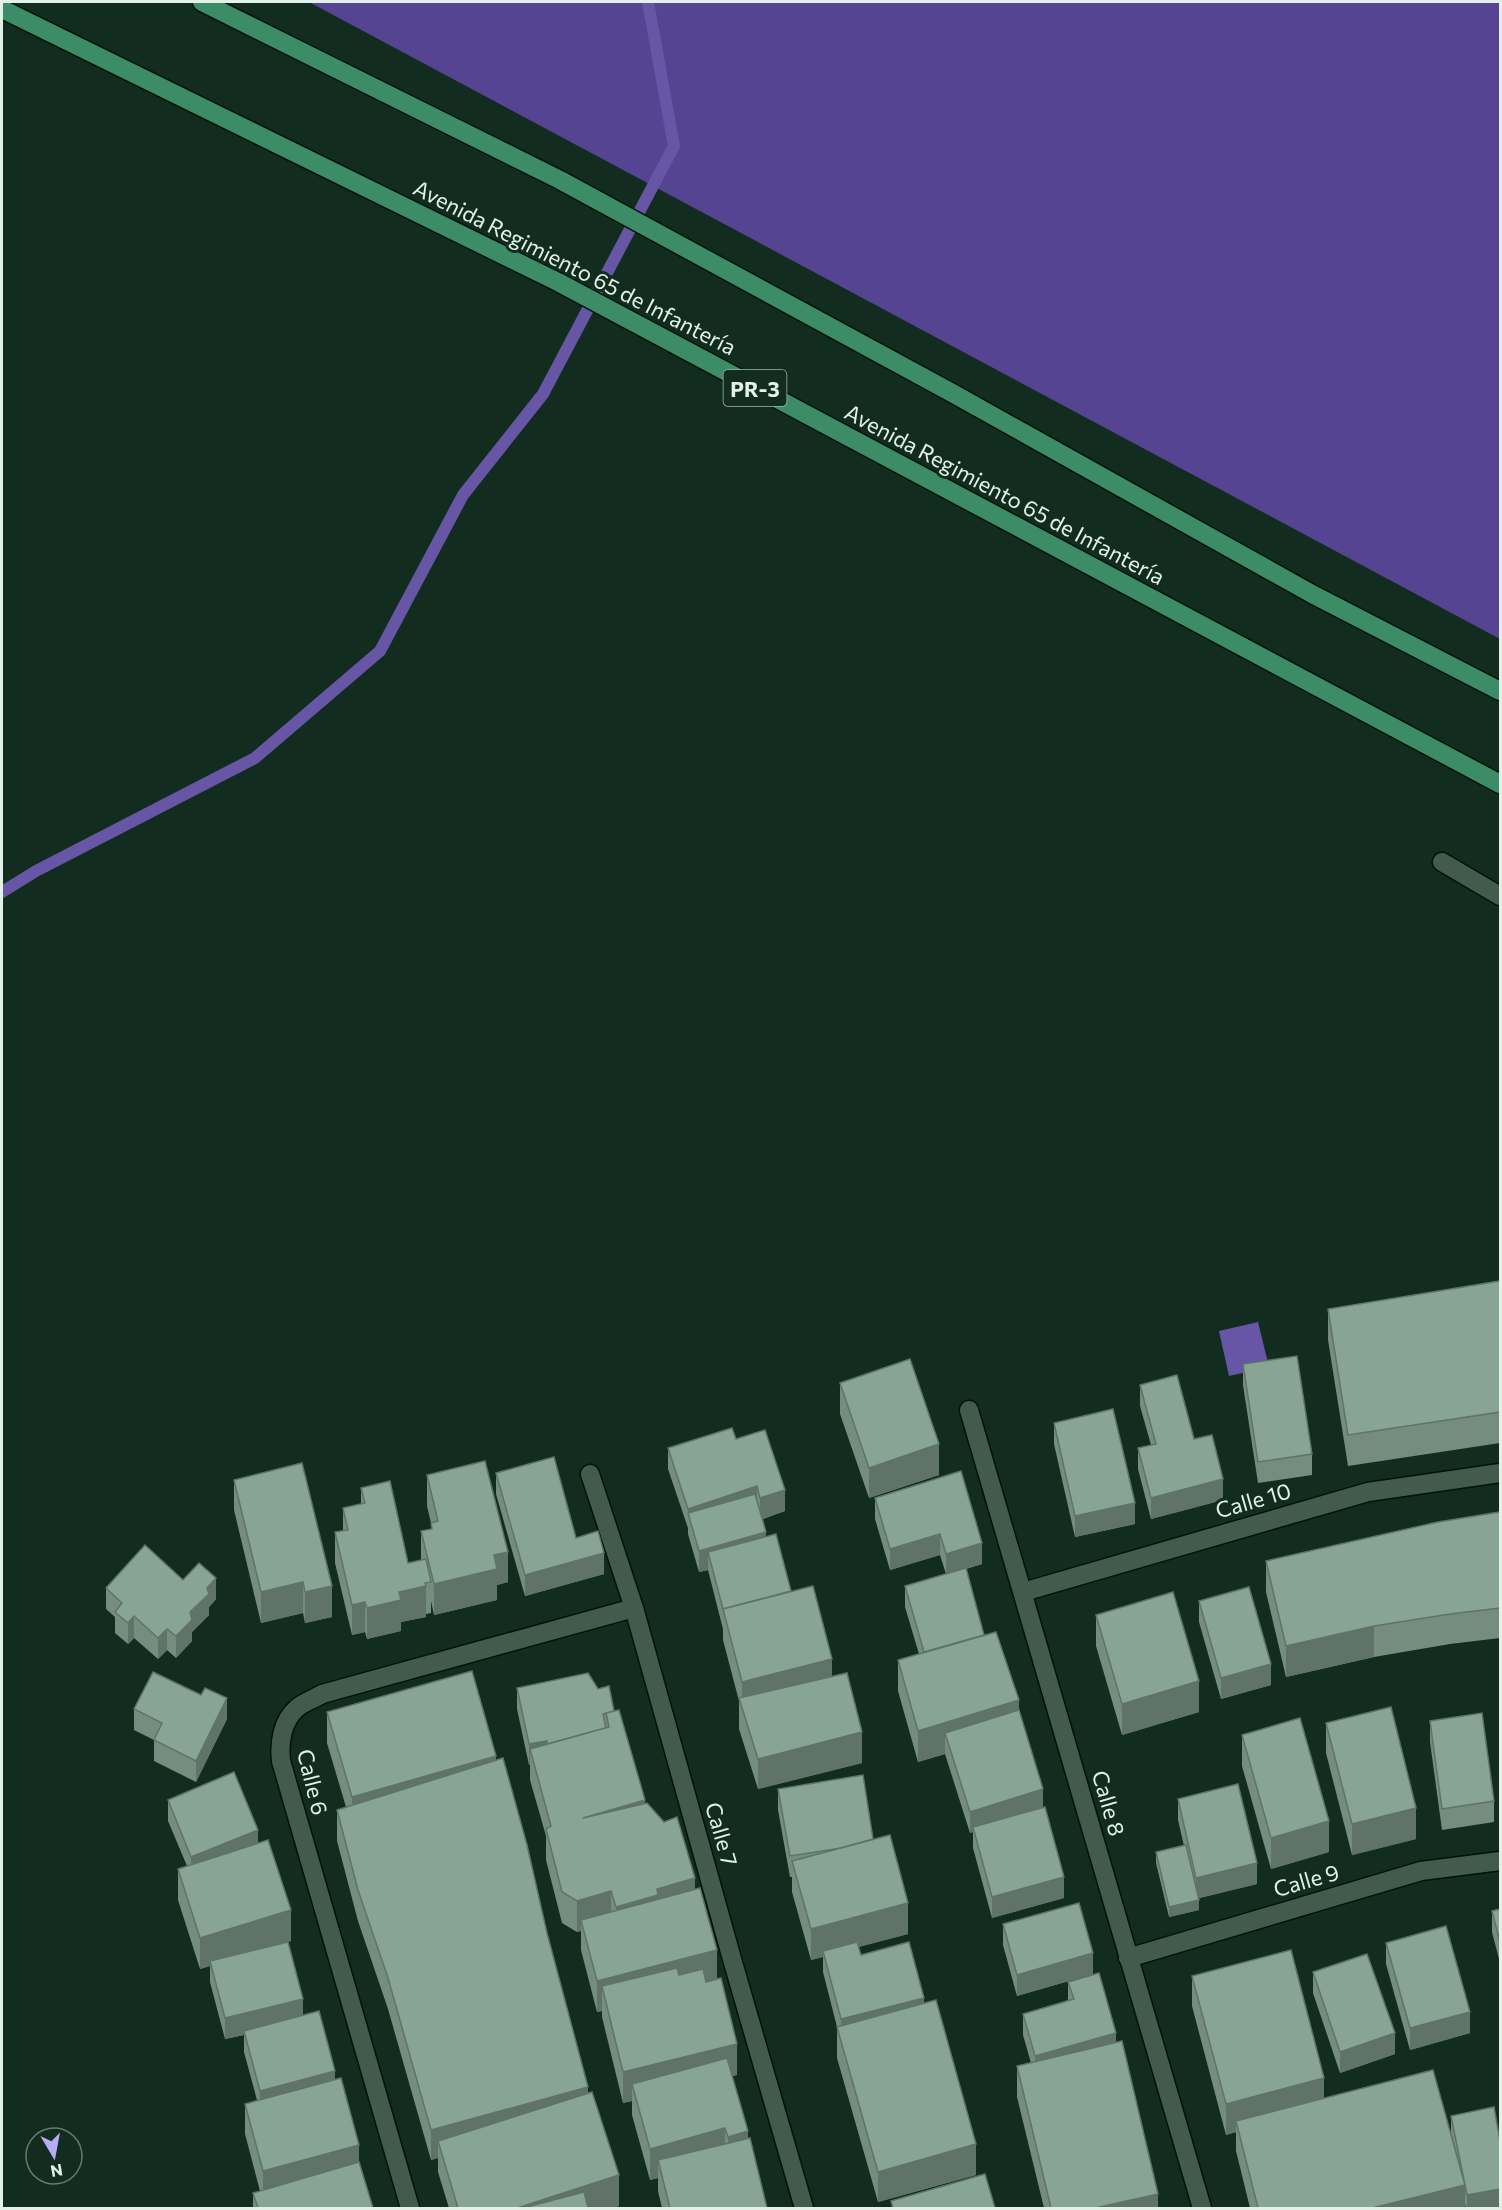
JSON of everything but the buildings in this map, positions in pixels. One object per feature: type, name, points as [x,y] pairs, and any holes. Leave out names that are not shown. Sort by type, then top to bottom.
[{"type":"main road","points":[[202,2],[560,180],[1312,594],[1500,691]]},
{"type":"main road","name":"Avenida Regimiento 65 de Infantería","points":[[2,9],[558,282],[1500,784]]},
{"type":"street","points":[[1442,862],[1500,896]]},
{"type":"street","name":"Calle 8","points":[[969,1410],[1202,2208]]},
{"type":"street","name":"Calle 10","points":[[1023,1592],[1368,1492],[1500,1473]]},
{"type":"street","name":"Calle 7","points":[[590,1474],[634,1608],[804,2208]]},
{"type":"street","name":"Calle 6","points":[[410,2208],[281,1761],[279,1743],[286,1722],[296,1708],[322,1694],[634,1608]]},
{"type":"street","name":"Calle 9","points":[[1128,1958],[1421,1871],[1500,1861]]},
{"type":"shaded area","points":[[309,2],[1500,2],[1500,639]]},
{"type":"shaded area","points":[[1258,1322],[1269,1367],[1229,1376],[1219,1331]]},
{"type":"waterway","points":[[2,892],[36,871],[255,758],[380,651],[463,495],[543,394],[674,146],[648,2]]}]
